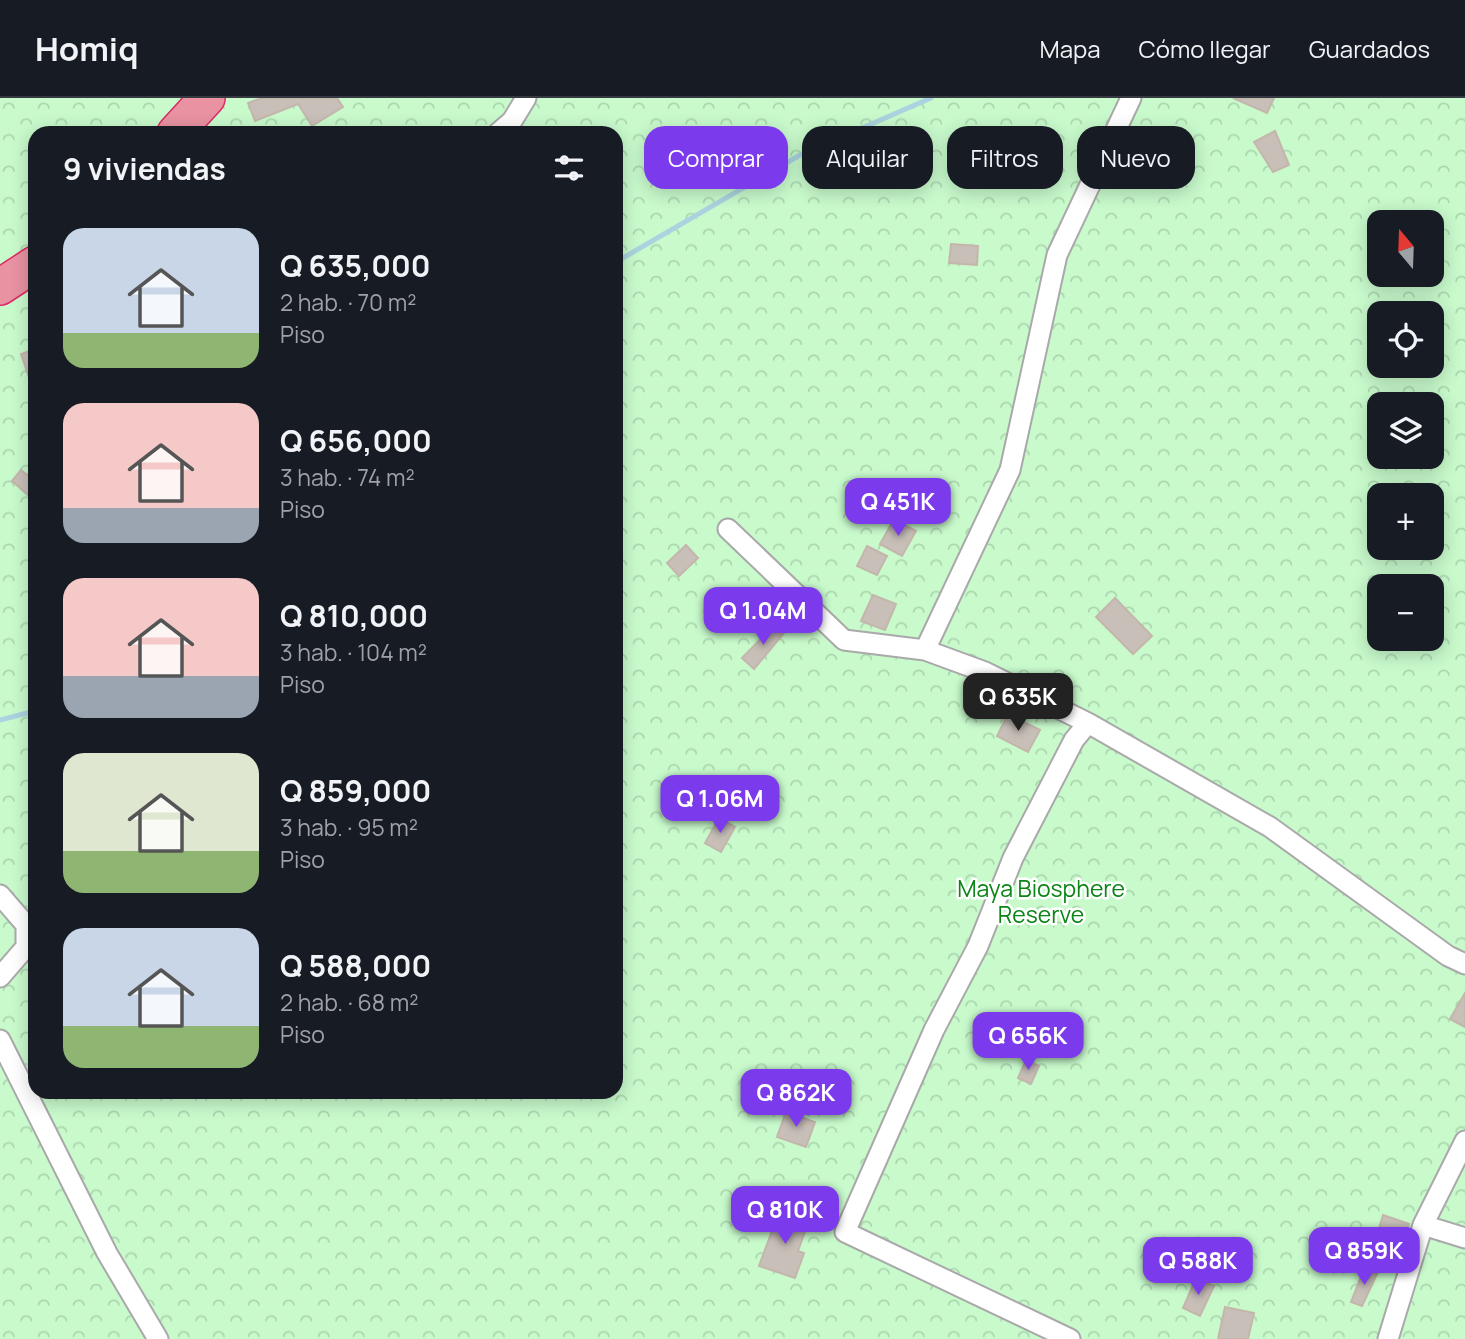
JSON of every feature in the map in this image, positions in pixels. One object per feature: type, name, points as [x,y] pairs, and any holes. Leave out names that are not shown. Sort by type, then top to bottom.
[{"type":"highway","points":[[185,126],[207,98]]},
{"type":"highway","points":[[0,288],[28,269]]},
{"type":"street","points":[[506,126],[526,98]]},
{"type":"street","points":[[925,650],[1010,470],[1057,255],[1131,98]]},
{"type":"street","points":[[729,529],[845,640],[925,650],[985,671],[1088,723],[1270,827],[1448,956],[1465,964]]},
{"type":"street","points":[[1070,1339],[845,1232],[934,1030],[978,946],[1013,858],[1074,740],[1088,723]]},
{"type":"street","points":[[0,895],[26,925],[26,947],[0,978]]},
{"type":"street","points":[[0,1040],[28,1096]]},
{"type":"street","points":[[30,1099],[107,1253],[158,1339]]},
{"type":"street","points":[[1388,1339],[1423,1225],[1465,1141]]},
{"type":"street","points":[[1423,1225],[1465,1238]]},
{"type":"green space","name":"Maya Biosphere Reserve","points":[[0,98],[1465,98],[1465,1339],[0,1339]]},
{"type":"building","points":[[262,98],[337,98],[343,107],[312,126],[298,104],[255,121],[248,103]]},
{"type":"building","points":[[1233,98],[1274,98],[1267,113]]},
{"type":"building","points":[[1275,131],[1289,165],[1273,172],[1254,142]]},
{"type":"building","points":[[951,244],[978,246],[977,265],[949,263]]},
{"type":"building","points":[[28,352],[28,374],[21,354]]},
{"type":"building","points":[[21,470],[27,475],[28,495],[12,481]]},
{"type":"building","points":[[894,519],[916,531],[902,556],[880,544]]},
{"type":"building","points":[[686,545],[698,558],[679,576],[667,563]]},
{"type":"building","points":[[867,546],[887,556],[877,575],[857,566]]},
{"type":"building","points":[[873,595],[896,604],[885,630],[861,621]]},
{"type":"building","points":[[1115,598],[1152,636],[1133,654],[1096,617]]},
{"type":"building","points":[[774,625],[784,633],[754,669],[742,658]]},
{"type":"building","points":[[1008,714],[1040,730],[1028,752],[997,736]]},
{"type":"building","points":[[719,818],[735,827],[721,852],[705,843]]},
{"type":"building","points":[[1465,993],[1465,1027],[1450,1019]]},
{"type":"building","points":[[1026,1060],[1039,1066],[1031,1084],[1018,1078]]},
{"type":"building","points":[[786,1112],[815,1122],[806,1147],[777,1137]]},
{"type":"building","points":[[779,1212],[808,1223],[798,1251],[804,1253],[795,1278],[759,1266]]},
{"type":"building","points":[[1383,1215],[1409,1224],[1404,1241],[1378,1232]]},
{"type":"building","points":[[1364,1269],[1377,1274],[1362,1306],[1351,1302]]},
{"type":"building","points":[[1196,1278],[1214,1286],[1200,1316],[1183,1308]]},
{"type":"building","points":[[1225,1307],[1254,1313],[1248,1339],[1218,1339]]},
{"type":"waterway","points":[[623,258],[800,155],[931,98]]},
{"type":"waterway","points":[[0,720],[28,713]]}]
